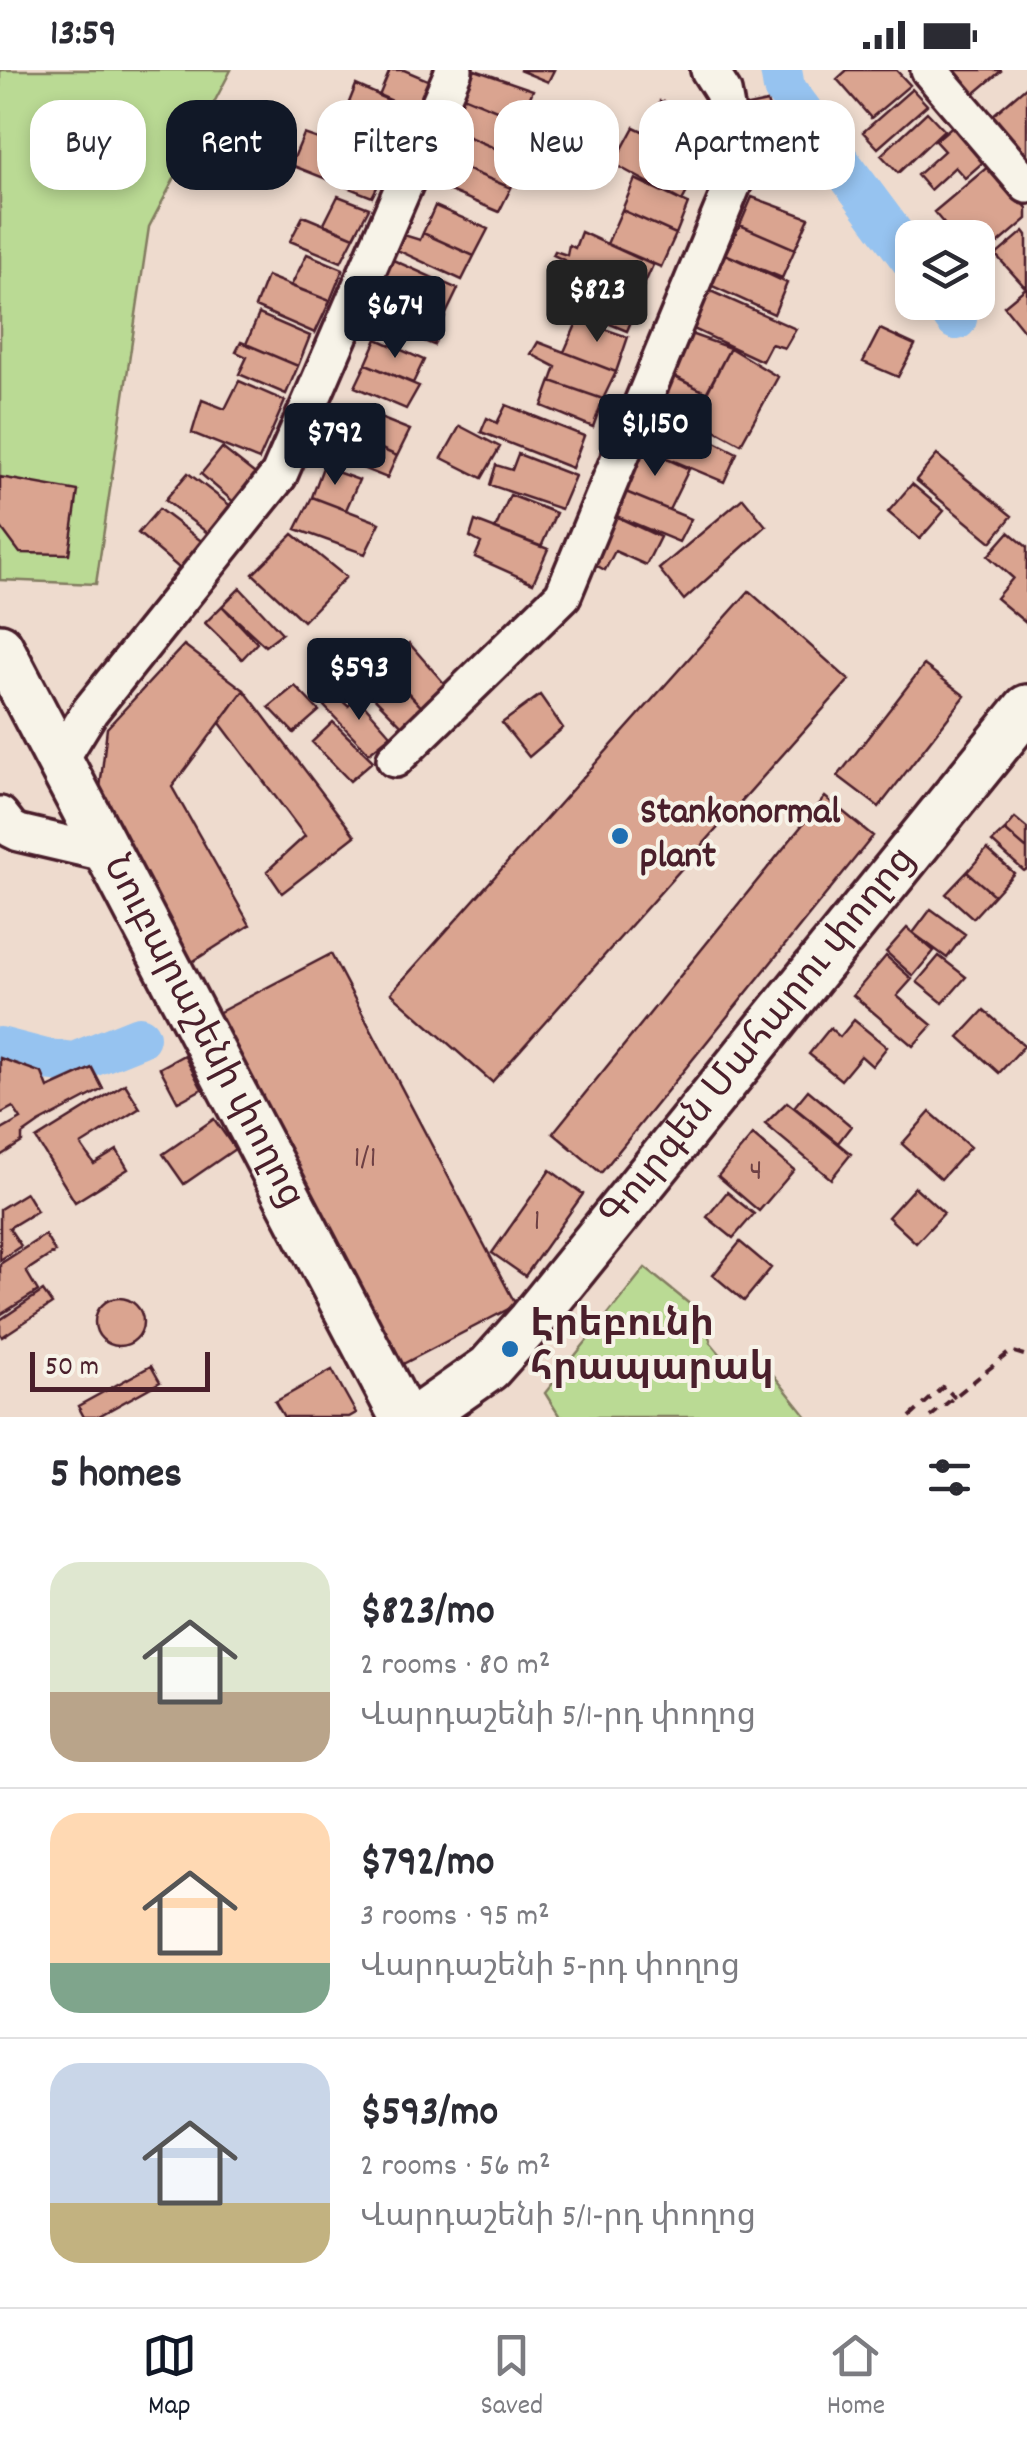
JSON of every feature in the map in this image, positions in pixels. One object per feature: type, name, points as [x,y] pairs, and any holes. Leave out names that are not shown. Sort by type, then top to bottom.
[{"type":"main road","name":"Նուբարաշենի փողոց","points":[[0,647],[402,1417]]},
{"type":"main road","name":"Գուրգեն Մահարու փողոց","points":[[489,1368],[1027,708]]},
{"type":"main road","points":[[418,1417],[489,1368]]},
{"type":"main road","points":[[484,1417],[489,1368]]},
{"type":"street","points":[[60,760],[90,711],[280,475],[454,70]]},
{"type":"street","points":[[394,759],[563,596],[738,172],[723,92],[709,70]]},
{"type":"street","points":[[929,70],[1027,185]]},
{"type":"street","points":[[0,816],[19,834],[109,854]]},
{"type":"path","points":[[930,1417],[1011,1351],[1027,1356]]},
{"type":"path","points":[[910,1417],[944,1386],[956,1398]]},
{"type":"green space","points":[[0,70],[231,70],[215,100],[166,100],[168,190],[149,227],[96,584],[0,580]]},
{"type":"green space","points":[[645,1268],[702,1314],[711,1343],[731,1367],[756,1353],[807,1417],[560,1417],[545,1393]]},
{"type":"building","points":[[390,70],[404,70],[437,84],[430,100],[388,100],[379,96]]},
{"type":"building","points":[[475,70],[533,90],[529,100],[494,100],[494,109],[463,96]]},
{"type":"building","points":[[519,70],[554,70],[548,82]]},
{"type":"building","points":[[847,70],[896,70],[910,85],[871,118],[837,79]]},
{"type":"building","points":[[953,70],[1001,71],[969,98],[948,75]]},
{"type":"building","points":[[356,85],[390,100],[350,100]]},
{"type":"building","points":[[1027,86],[1027,157],[992,116]]},
{"type":"building","points":[[912,89],[927,105],[878,148],[863,132]]},
{"type":"building","points":[[474,101],[494,109],[494,148],[474,139]]},
{"type":"building","points":[[927,112],[944,130],[898,173],[881,155]]},
{"type":"building","points":[[957,122],[989,157],[965,178],[955,167],[930,190],[917,175],[944,151],[935,141]]},
{"type":"building","points":[[634,127],[639,129],[639,178],[619,167],[619,155]]},
{"type":"building","points":[[304,134],[317,139],[317,175],[297,167],[297,151]]},
{"type":"building","points":[[474,139],[494,148],[494,181],[474,172]]},
{"type":"building","points":[[990,165],[1027,208],[1027,219],[995,246],[995,220],[941,220],[934,212]]},
{"type":"building","points":[[474,172],[494,181],[494,190],[510,190],[499,212],[447,190],[474,190]]},
{"type":"building","points":[[635,179],[639,181],[639,190],[658,190],[688,204],[676,234],[622,210]]},
{"type":"building","points":[[354,190],[376,190],[372,197]]},
{"type":"building","points":[[662,190],[688,190],[682,201]]},
{"type":"building","points":[[338,196],[369,208],[354,237],[324,224]]},
{"type":"building","points":[[752,197],[809,218],[795,249],[740,225]]},
{"type":"building","points":[[435,206],[488,229],[474,256],[423,233]]},
{"type":"building","points":[[622,210],[676,234],[661,267],[607,244]]},
{"type":"building","points":[[303,216],[354,237],[341,262],[290,241]]},
{"type":"building","points":[[740,225],[795,249],[782,278],[725,254]]},
{"type":"building","points":[[1024,231],[1027,284],[1024,286],[996,255]]},
{"type":"building","points":[[581,232],[653,265],[639,296],[553,255],[555,251],[567,255],[569,245],[575,248]]},
{"type":"building","points":[[423,233],[474,256],[462,280],[397,250],[404,235],[420,240]]},
{"type":"building","points":[[307,254],[343,269],[330,301],[291,286]]},
{"type":"building","points":[[725,254],[787,283],[774,314],[710,285]]},
{"type":"building","points":[[393,260],[458,289],[445,316],[379,290]]},
{"type":"building","points":[[267,276],[330,301],[315,333],[255,307]]},
{"type":"building","points":[[596,280],[640,300],[627,331],[559,303],[567,286],[588,293]]},
{"type":"building","points":[[1027,287],[1027,330],[1025,332],[1004,306]]},
{"type":"building","points":[[706,289],[796,329],[785,348],[771,344],[762,361],[687,326]]},
{"type":"building","points":[[395,296],[445,316],[434,345],[385,325]]},
{"type":"building","points":[[259,314],[310,336],[298,366],[246,344]]},
{"type":"building","points":[[578,320],[628,337],[616,372],[564,352]]},
{"type":"building","points":[[880,329],[915,345],[898,377],[863,362]]},
{"type":"building","points":[[682,331],[730,348],[707,393],[663,370]]},
{"type":"building","points":[[377,339],[424,360],[413,383],[366,364]]},
{"type":"building","points":[[241,342],[298,366],[286,394],[239,374],[247,357],[236,352]]},
{"type":"building","points":[[538,342],[616,372],[603,399],[551,381],[556,367],[531,354]]},
{"type":"building","points":[[730,348],[778,377],[741,444],[693,418]]},
{"type":"building","points":[[366,364],[419,386],[406,409],[355,387]]},
{"type":"building","points":[[672,376],[707,393],[693,418],[660,404]]},
{"type":"building","points":[[239,381],[285,401],[259,460],[192,433],[202,400],[225,409]]},
{"type":"building","points":[[551,381],[603,399],[593,427],[542,406]]},
{"type":"building","points":[[506,405],[584,436],[572,468],[481,432],[487,418],[497,423]]},
{"type":"building","points":[[350,406],[410,430],[397,456],[339,430]]},
{"type":"building","points":[[660,414],[737,453],[724,482],[643,448]]},
{"type":"building","points":[[460,426],[500,447],[482,478],[442,458]]},
{"type":"building","points":[[339,430],[397,456],[387,478],[327,454]]},
{"type":"building","points":[[222,448],[259,477],[236,504],[201,474]]},
{"type":"building","points":[[643,448],[689,469],[669,510],[621,490]]},
{"type":"building","points":[[518,454],[575,476],[561,509],[490,485],[496,465],[512,470]]},
{"type":"building","points":[[937,455],[1012,516],[991,542],[916,480]]},
{"type":"building","points":[[323,467],[359,480],[346,510],[312,497]]},
{"type":"building","points":[[188,473],[236,510],[214,538],[165,500]]},
{"type":"building","points":[[0,477],[78,491],[69,554],[20,553],[0,526]]},
{"type":"building","points":[[912,484],[944,511],[920,539],[888,512]]},
{"type":"building","points":[[621,490],[691,519],[679,542],[609,513]]},
{"type":"building","points":[[510,495],[556,513],[541,547],[495,529]]},
{"type":"building","points":[[312,497],[380,523],[365,554],[296,529]]},
{"type":"building","points":[[743,498],[766,526],[684,600],[659,569]]},
{"type":"building","points":[[159,509],[208,546],[185,573],[138,533]]},
{"type":"building","points":[[609,513],[660,537],[646,565],[615,551],[605,570],[588,561]]},
{"type":"building","points":[[475,521],[548,549],[533,583],[475,557],[481,543],[470,537]]},
{"type":"building","points":[[1009,532],[1027,547],[1026,623],[996,598],[1013,578],[988,556]]},
{"type":"building","points":[[293,534],[346,577],[303,621],[253,574]]},
{"type":"building","points":[[240,588],[282,633],[265,646],[222,606]]},
{"type":"building","name":"Stankonormal plant","points":[[749,591],[849,680],[492,1082],[391,993]]},
{"type":"building","points":[[222,606],[257,643],[242,659],[205,623]]},
{"type":"building","points":[[409,643],[449,689],[427,713],[383,666]]},
{"type":"building","points":[[184,645],[244,690],[172,787],[250,925],[192,962],[98,806],[107,728]]},
{"type":"building","points":[[378,660],[427,713],[408,732],[357,680]]},
{"type":"building","points":[[924,665],[965,696],[879,807],[838,776]]},
{"type":"building","points":[[295,686],[319,711],[294,733],[269,707]]},
{"type":"building","points":[[244,690],[355,836],[282,893],[267,871],[305,836],[220,723]]},
{"type":"building","points":[[540,695],[563,728],[529,757],[502,723]]},
{"type":"building","points":[[338,697],[348,706],[358,698],[391,735],[369,753],[324,706]]},
{"type":"building","points":[[333,722],[373,761],[350,781],[312,742]]},
{"type":"building","points":[[825,797],[873,836],[601,1173],[553,1133]]},
{"type":"building","points":[[1015,818],[1027,828],[1027,849],[1005,830]]},
{"type":"building","points":[[1005,830],[1027,849],[1024,871],[992,842]]},
{"type":"building","points":[[987,849],[1014,873],[994,895],[967,872]]},
{"type":"building","points":[[967,872],[994,895],[973,918],[946,894]]},
{"type":"building","points":[[931,909],[965,934],[947,958],[913,933]]},
{"type":"building","points":[[907,928],[934,951],[913,976],[886,952]]},
{"type":"building","points":[[331,954],[516,1305],[399,1366],[214,1015]]},
{"type":"building","points":[[886,956],[912,979],[897,996],[932,1025],[913,1046],[853,995]]},
{"type":"building","points":[[939,956],[966,977],[943,1003],[917,982]]},
{"type":"building","points":[[984,1010],[1024,1046],[999,1073],[959,1037]]},
{"type":"building","points":[[854,1020],[887,1047],[872,1066],[861,1056],[841,1080],[809,1054],[830,1028],[840,1037]]},
{"type":"building","points":[[184,1055],[202,1089],[178,1102],[160,1068]]},
{"type":"building","points":[[0,1058],[42,1073],[48,1088],[92,1068],[103,1089],[39,1123],[22,1135],[22,1142],[0,1156],[0,1131],[21,1119],[13,1107],[0,1114]]},
{"type":"building","points":[[125,1084],[140,1108],[81,1145],[94,1164],[117,1150],[128,1169],[75,1202],[36,1139]]},
{"type":"building","points":[[808,1090],[851,1126],[838,1143],[794,1107]]},
{"type":"building","points":[[787,1102],[851,1154],[831,1179],[765,1124]]},
{"type":"building","points":[[930,1112],[970,1147],[941,1179],[902,1144]]},
{"type":"building","points":[[214,1119],[235,1149],[184,1184],[163,1154]]},
{"type":"building","points":[[753,1135],[794,1170],[759,1211],[718,1176]]},
{"type":"building","points":[[550,1170],[583,1194],[525,1276],[492,1253]]},
{"type":"building","points":[[915,1187],[944,1213],[916,1243],[888,1217]]},
{"type":"building","points":[[727,1192],[754,1214],[733,1238],[707,1217]]},
{"type":"building","points":[[26,1193],[37,1211],[9,1228],[21,1246],[0,1260],[0,1209]]},
{"type":"building","points":[[45,1235],[55,1252],[26,1271],[38,1291],[0,1315],[0,1264]]},
{"type":"building","points":[[740,1242],[771,1268],[744,1301],[713,1275]]},
{"type":"building","points":[[43,1291],[52,1304],[2,1337],[0,1320]]},
{"type":"building","points":[[119,1298],[136,1305],[143,1322],[136,1339],[119,1346],[102,1339],[95,1322],[102,1305]]},
{"type":"building","points":[[151,1366],[160,1382],[97,1417],[84,1417],[78,1406]]},
{"type":"building","points":[[332,1370],[356,1413],[349,1417],[284,1417],[275,1402]]},
{"type":"waterway","points":[[781,70],[784,88],[895,237]]},
{"type":"waterway","points":[[0,1048],[74,1063],[139,1037]]},
{"type":"place","name":"Stankonormal plant","points":[[620,836]]},
{"type":"place","name":"Էրեբունի հրապարակ","points":[[510,1349]]}]
